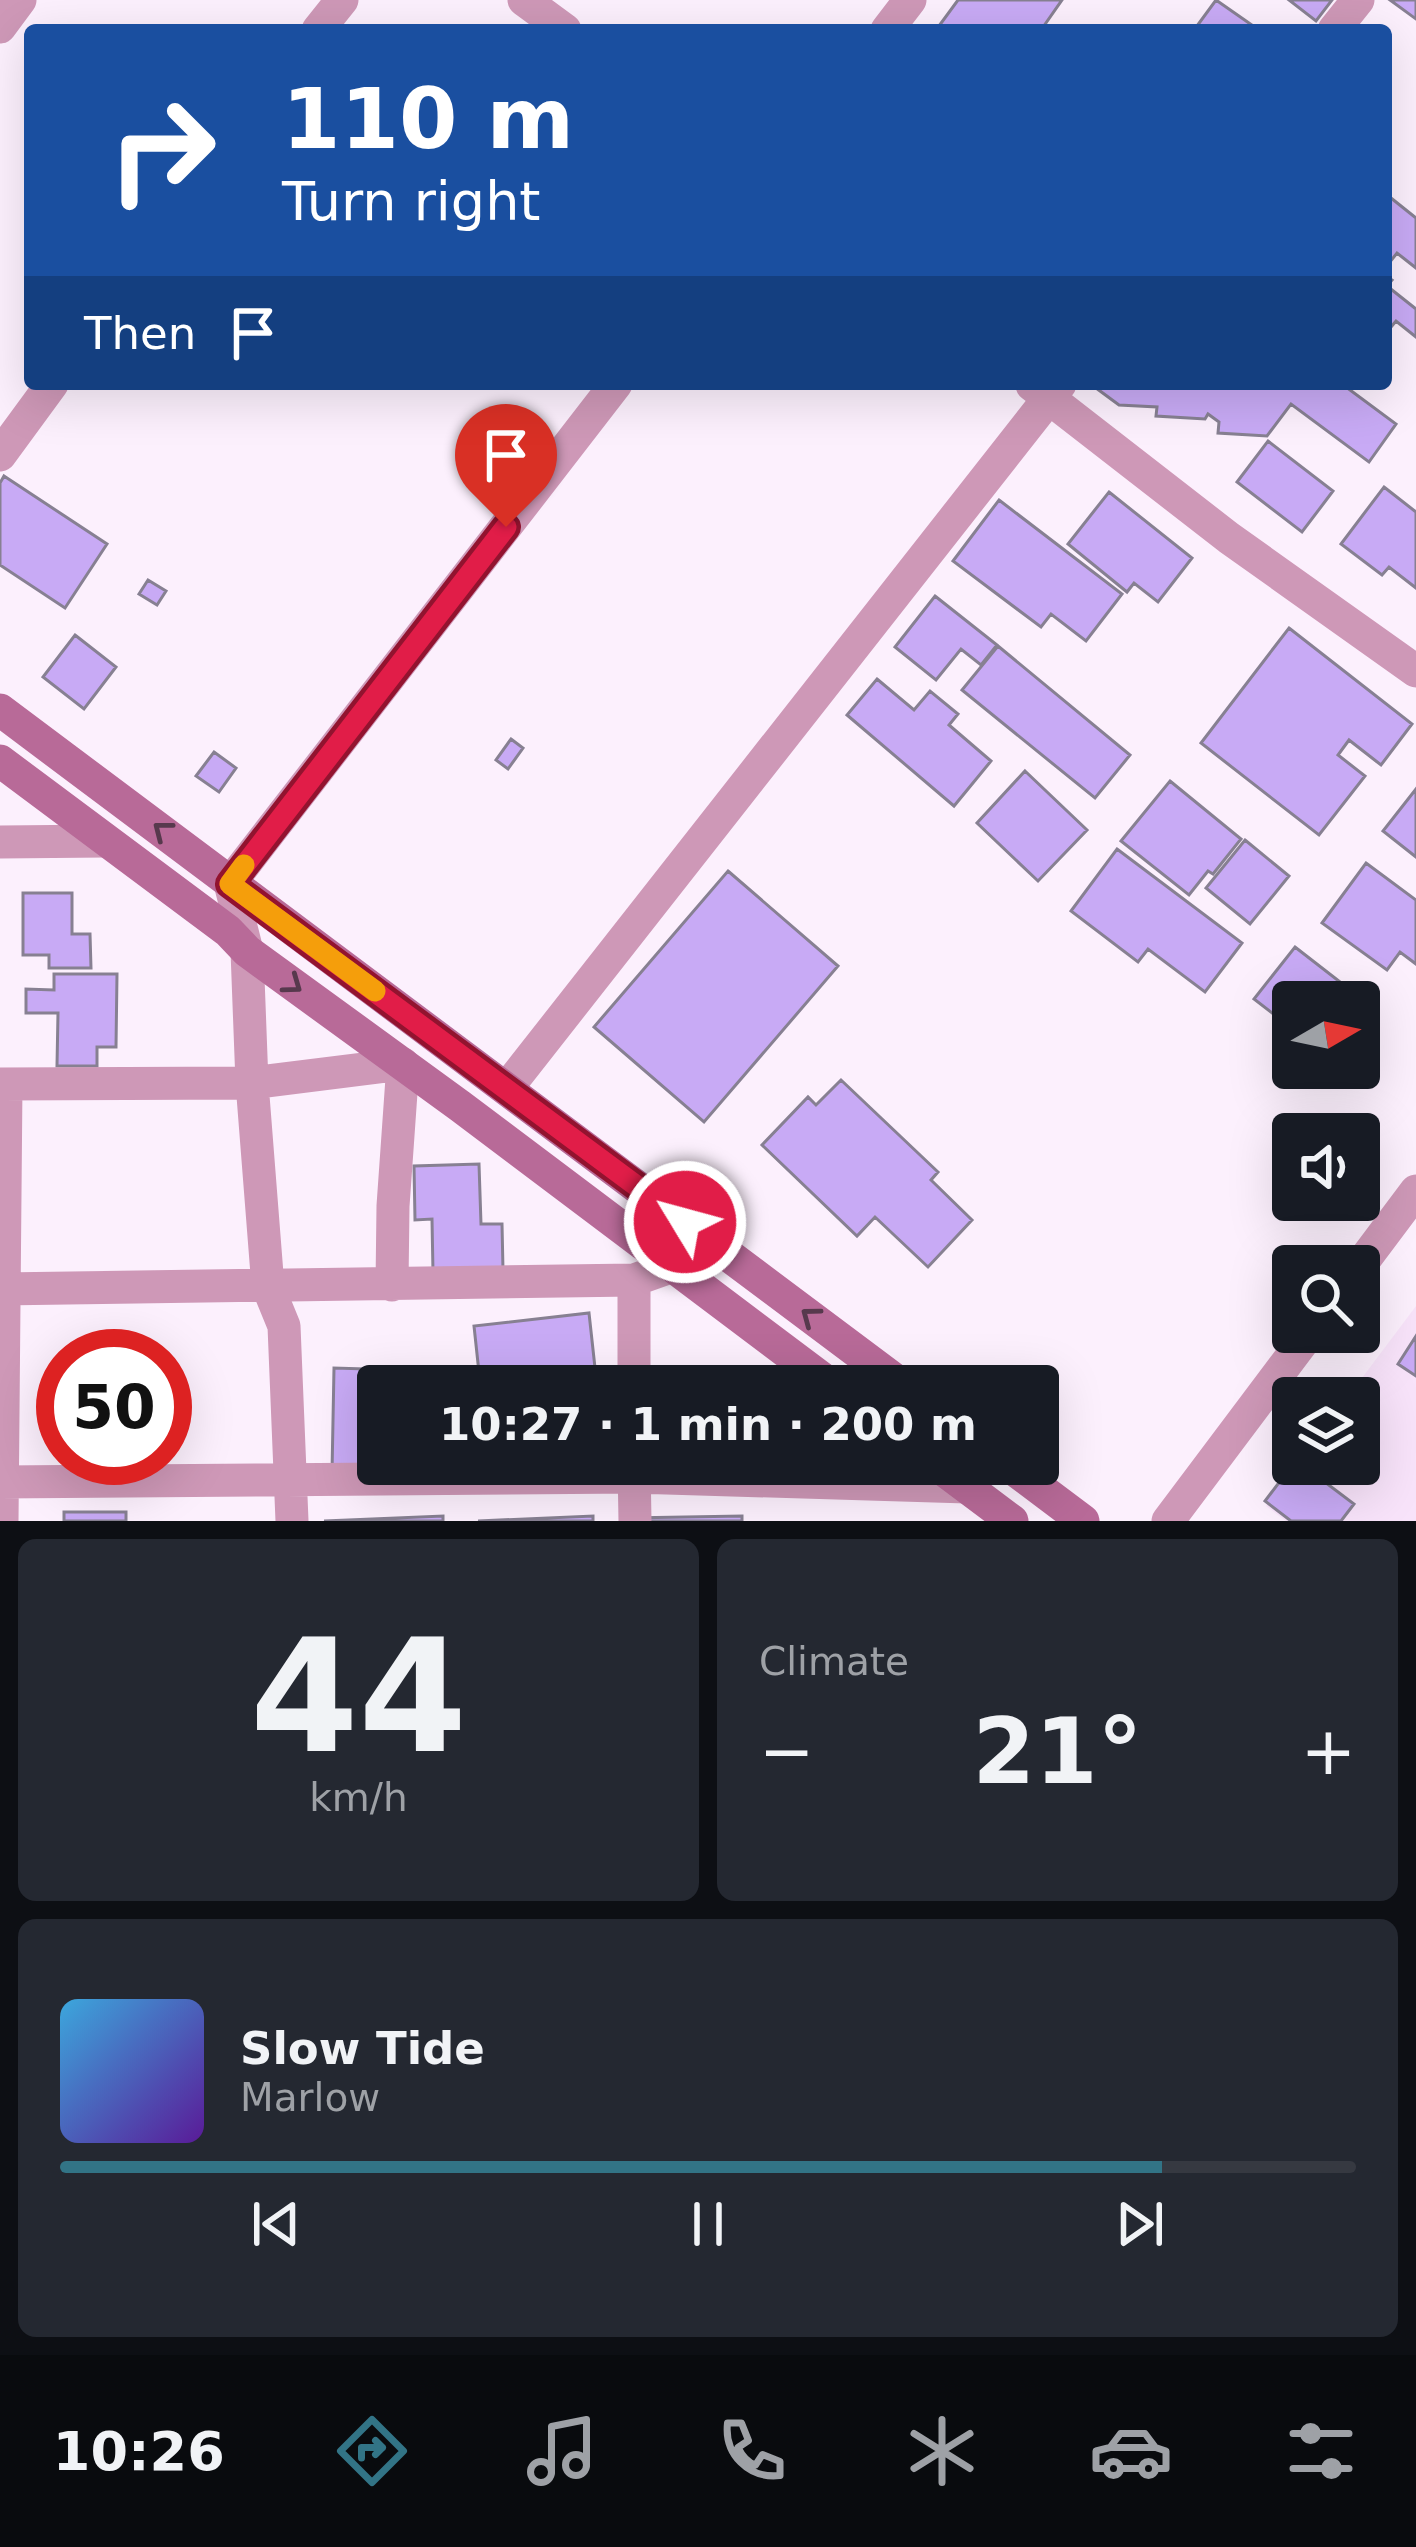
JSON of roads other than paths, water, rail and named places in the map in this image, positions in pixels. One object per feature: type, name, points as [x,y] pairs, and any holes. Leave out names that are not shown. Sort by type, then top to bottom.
[{"type":"main road","points":[[0,710],[875,1365]]},
{"type":"main road","points":[[0,761],[804,1365]]},
{"type":"main road","points":[[964,1485],[1012,1521]]},
{"type":"main road","points":[[1035,1485],[1083,1521]]},
{"type":"street","points":[[0,27],[20,0]]},
{"type":"street","points":[[323,24],[342,0]]},
{"type":"street","points":[[524,0],[557,24]]},
{"type":"street","points":[[892,24],[910,0]]},
{"type":"street","points":[[1339,24],[1358,0]]},
{"type":"street","points":[[0,455],[48,390]]},
{"type":"street","points":[[292,1521],[284,1326],[268,1287],[247,951],[230,884],[611,390]]},
{"type":"street","points":[[506,1088],[1046,390]]},
{"type":"street","points":[[1048,390],[1229,538],[1416,671]]},
{"type":"street","points":[[0,842],[106,841]]},
{"type":"street","points":[[2,1521],[3,1084],[252,1083],[403,1064],[392,1285]]},
{"type":"street","points":[[1376,1245],[1416,1191]]},
{"type":"street","points":[[2,1289],[634,1280],[721,1249]]},
{"type":"street","points":[[634,1280],[634,1365]]},
{"type":"street","points":[[1168,1521],[1294,1353]]},
{"type":"street","points":[[1,1482],[357,1477]]},
{"type":"street","points":[[634,1485],[634,1521]]},
{"type":"street","points":[[925,1485],[967,1487]]}]
